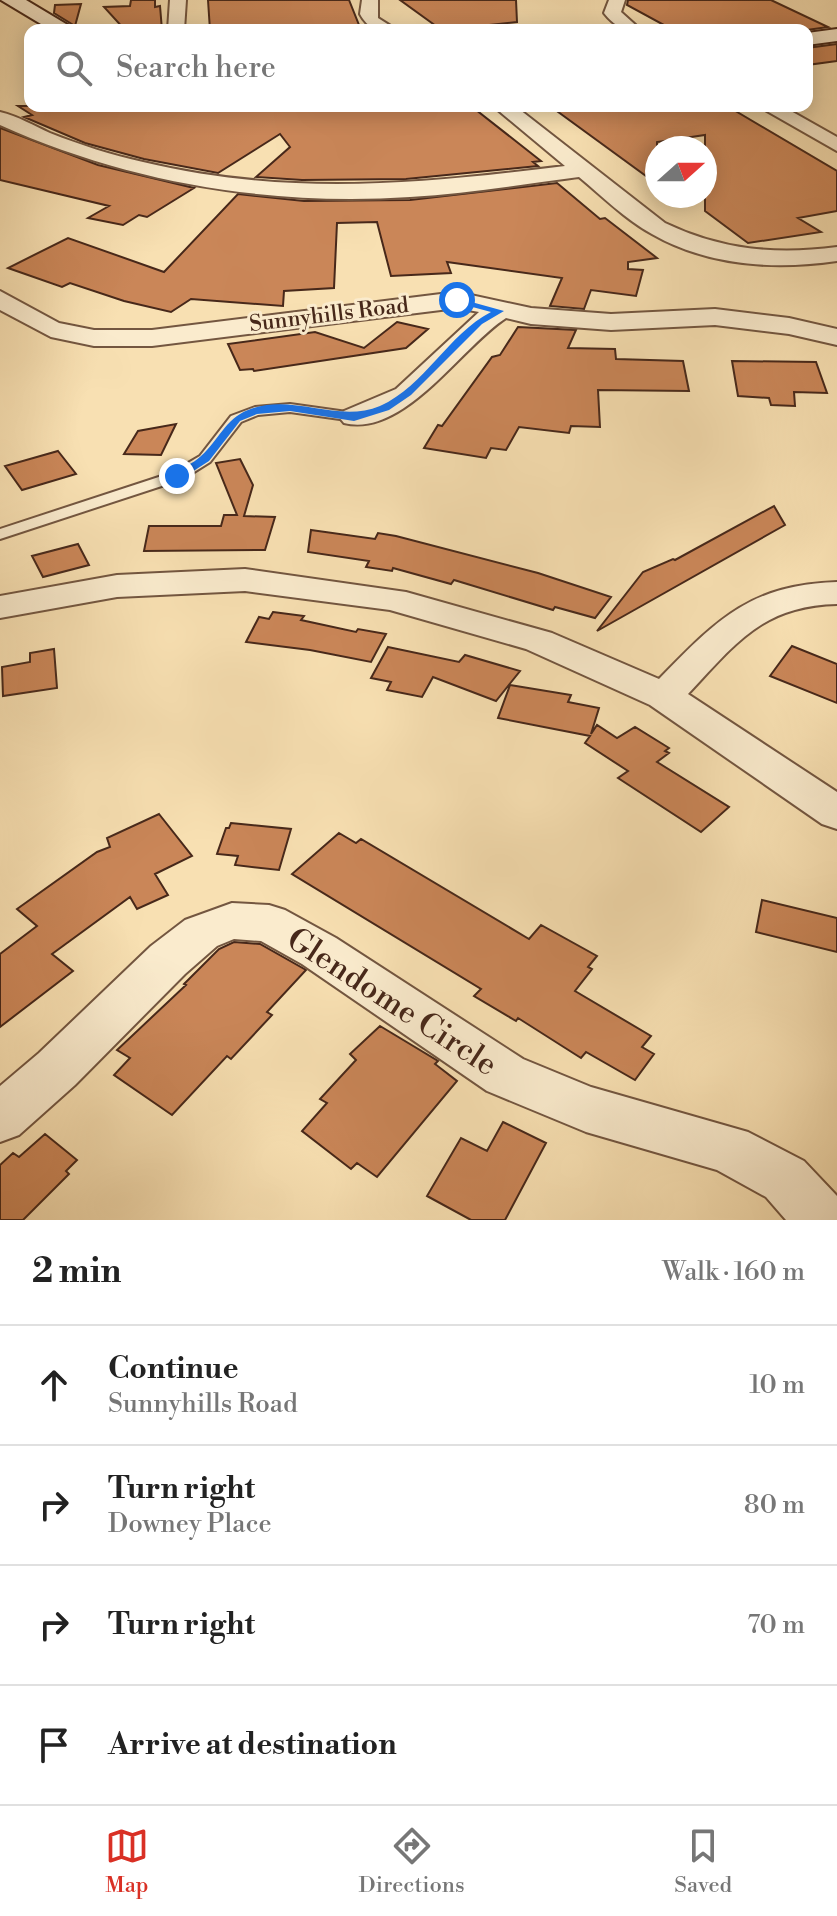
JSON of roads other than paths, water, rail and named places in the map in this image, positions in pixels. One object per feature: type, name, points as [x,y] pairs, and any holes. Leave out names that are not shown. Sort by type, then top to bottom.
[{"type":"street","points":[[11,0],[55,24]]},
{"type":"street","points":[[176,24],[178,0]]},
{"type":"street","points":[[370,0],[368,14],[378,24]]},
{"type":"street","points":[[617,0],[612,13],[626,24]]},
{"type":"street","points":[[813,38],[837,35]]},
{"type":"street","points":[[511,112],[657,228],[680,240],[712,251],[747,256],[837,254]]},
{"type":"street","points":[[781,112],[827,133],[837,145]]},
{"type":"street","points":[[0,118],[94,155],[226,184],[298,191],[430,190],[585,170]]},
{"type":"street","name":"Sunnyhills Road","points":[[0,299],[35,322],[69,335],[119,339],[152,338],[457,300],[499,311],[611,322],[715,317],[778,324],[837,337]]},
{"type":"street","points":[[354,417],[385,408],[408,393],[479,322],[499,311]]},
{"type":"street","points":[[8,331],[35,322]]},
{"type":"street","points":[[0,607],[117,586],[245,580],[393,600],[539,641],[664,696],[837,813]]},
{"type":"street","points":[[664,696],[743,618],[779,599],[837,593]]},
{"type":"street","name":"Glendome Circle","points":[[0,1118],[57,1069],[168,960],[201,933],[232,921],[269,923],[319,951],[505,1075],[586,1109],[729,1149],[785,1179],[822,1220]]},
{"type":"lane","points":[[0,534],[177,476],[205,459],[236,419],[255,411],[290,408],[354,417]]}]
